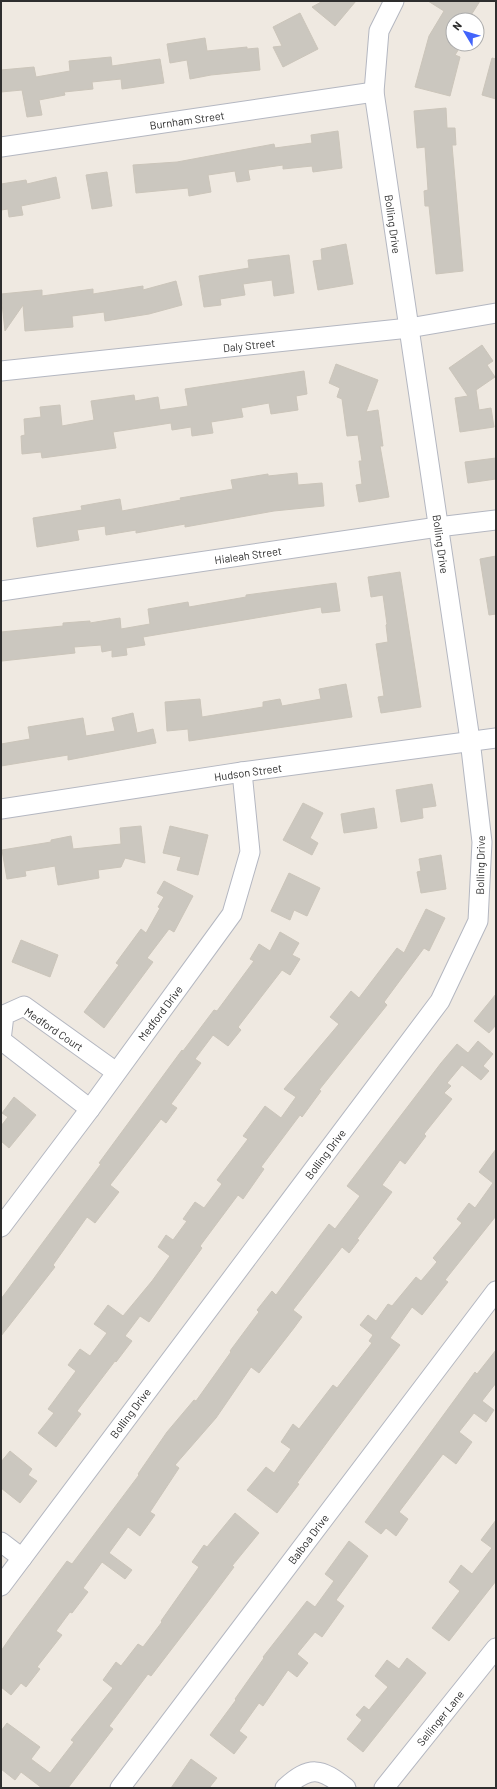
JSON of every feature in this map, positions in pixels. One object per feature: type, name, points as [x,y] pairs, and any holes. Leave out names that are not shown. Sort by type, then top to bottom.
[{"type":"street","name":"Bolling Drive","points":[[1,1586],[440,1001],[478,921],[482,842],[470,740],[374,92],[379,31],[394,1]]},
{"type":"street","name":"Burnham Street","points":[[1,147],[374,92]]},
{"type":"street","name":"Daly Street","points":[[1,371],[409,328],[496,313]]},
{"type":"street","name":"Hialeah Street","points":[[1,591],[438,527],[496,520]]},
{"type":"street","name":"Hudson Street","points":[[1,809],[242,772],[470,740],[496,738]]},
{"type":"street","name":"Medford Drive","points":[[1,1227],[90,1109],[232,914],[250,852],[242,772]]},
{"type":"street","name":"Medford Court","points":[[90,1109],[1,1040],[4,1015],[24,1006],[116,1072]]},
{"type":"street","name":"Balboa Drive","points":[[120,1788],[496,1291]]},
{"type":"street","points":[[1,1542],[22,1558]]},
{"type":"street","name":"Sellinger Lane","points":[[384,1788],[496,1648]]},
{"type":"street","points":[[285,1788],[298,1776],[309,1772],[320,1771],[331,1776],[346,1788]]},
{"type":"building","points":[[323,1],[356,1],[335,26],[312,7]]},
{"type":"building","points":[[428,1],[480,1],[473,12],[445,12],[445,52],[457,52],[455,55],[460,57],[450,96],[415,87],[429,36],[444,11]]},
{"type":"building","points":[[300,13],[318,49],[283,67],[273,47],[282,46],[273,27]]},
{"type":"building","points":[[205,38],[207,51],[247,47],[247,49],[258,48],[260,70],[211,75],[190,79],[187,60],[170,63],[167,44]]},
{"type":"building","points":[[111,57],[112,66],[160,59],[164,83],[122,89],[121,79],[92,82],[93,89],[64,92],[65,95],[39,100],[42,115],[27,117],[22,90],[1,92],[1,70],[34,67],[36,77],[70,71],[69,61]]},
{"type":"building","points":[[492,58],[496,59],[496,99],[482,95]]},
{"type":"building","points":[[446,108],[447,128],[455,128],[456,145],[452,145],[463,271],[436,274],[429,206],[425,206],[424,191],[428,190],[425,147],[417,148],[414,111]]},
{"type":"building","points":[[338,131],[342,168],[313,172],[312,166],[283,169],[283,165],[248,170],[250,180],[237,182],[235,171],[208,175],[211,192],[189,196],[188,188],[136,193],[133,165],[177,162],[274,144],[275,148],[312,143],[311,135]]},
{"type":"building","points":[[107,172],[112,206],[92,209],[86,175]]},
{"type":"building","points":[[56,177],[60,198],[21,206],[23,215],[9,217],[8,209],[1,210],[1,184],[26,180],[27,184]]},
{"type":"building","points":[[346,244],[353,284],[318,290],[313,261],[322,260],[321,249]]},
{"type":"building","points":[[289,255],[294,293],[274,296],[272,280],[243,284],[245,295],[220,299],[221,305],[204,307],[199,276],[249,268],[248,260]]},
{"type":"building","points":[[176,281],[182,305],[149,314],[105,321],[104,312],[72,316],[73,327],[25,331],[23,305],[5,331],[1,294],[42,290],[42,296],[93,289],[93,294],[143,286],[143,290]]},
{"type":"building","points":[[482,345],[493,361],[487,365],[495,377],[476,390],[479,410],[491,408],[494,427],[460,432],[455,398],[468,396],[449,368]]},
{"type":"building","points":[[336,364],[378,380],[366,412],[378,410],[383,446],[380,446],[389,497],[359,502],[356,485],[362,484],[359,461],[362,461],[358,435],[347,436],[342,399],[337,397],[340,388],[329,383]]},
{"type":"building","points":[[304,371],[307,394],[296,396],[298,410],[271,414],[269,403],[241,408],[243,417],[211,422],[213,433],[192,436],[191,427],[172,430],[171,423],[113,432],[116,448],[42,458],[41,452],[22,454],[21,436],[25,435],[24,419],[41,417],[40,407],[60,405],[62,426],[94,420],[91,401],[134,395],[135,401],[158,397],[160,410],[188,406],[185,389]]},
{"type":"building","points":[[496,458],[496,479],[468,483],[465,462]]},
{"type":"building","points":[[297,473],[298,485],[322,483],[324,506],[274,511],[185,527],[185,524],[136,533],[136,530],[106,535],[105,526],[77,530],[79,540],[37,547],[33,518],[82,510],[81,506],[120,499],[122,511],[181,500],[180,498],[233,489],[231,480],[268,474],[268,476]]},
{"type":"building","points":[[496,556],[496,614],[489,615],[480,559]]},
{"type":"building","points":[[400,572],[421,707],[381,713],[378,697],[384,696],[376,644],[388,642],[387,624],[383,595],[371,597],[368,577]]},
{"type":"building","points":[[336,583],[340,611],[322,613],[321,607],[143,637],[145,645],[126,648],[127,655],[112,657],[112,650],[102,652],[101,645],[74,647],[75,653],[2,661],[1,632],[63,626],[63,623],[90,621],[90,623],[120,618],[121,629],[150,624],[148,609],[188,602],[189,607],[246,597],[246,595]]},
{"type":"building","points":[[346,684],[352,717],[189,741],[188,729],[167,731],[165,702],[200,699],[202,717],[263,707],[263,702],[280,699],[282,706],[321,699],[319,689]]},
{"type":"building","points":[[133,713],[137,733],[153,729],[156,743],[68,760],[68,755],[1,766],[1,744],[30,739],[28,727],[83,718],[86,736],[115,731],[112,718]]},
{"type":"building","points":[[432,784],[436,806],[422,808],[423,818],[401,822],[396,790]]},
{"type":"building","points":[[303,803],[323,813],[310,838],[318,843],[312,855],[283,840]]},
{"type":"building","points":[[374,808],[377,828],[344,833],[341,814]]},
{"type":"building","points":[[141,826],[145,863],[125,858],[121,867],[98,870],[99,878],[58,885],[55,866],[25,871],[26,876],[7,879],[2,850],[51,842],[51,840],[71,836],[73,849],[121,844],[120,828]]},
{"type":"building","points":[[170,826],[208,835],[198,875],[177,870],[181,857],[163,853]]},
{"type":"building","points":[[441,855],[446,889],[421,893],[417,872],[421,871],[419,859]]},
{"type":"building","points":[[289,873],[320,888],[307,916],[294,910],[290,920],[271,911]]},
{"type":"building","points":[[164,881],[193,896],[174,932],[169,929],[147,958],[153,962],[104,1028],[84,1012],[119,965],[116,963],[141,929],[146,933],[160,908],[158,907],[164,897],[157,893]]},
{"type":"building","points":[[426,909],[445,918],[429,951],[424,948],[384,1002],[387,1005],[319,1090],[321,1091],[302,1117],[300,1115],[261,1167],[264,1169],[243,1199],[238,1195],[200,1246],[202,1248],[149,1322],[140,1316],[125,1336],[132,1341],[77,1411],[81,1414],[56,1447],[38,1433],[54,1413],[48,1409],[76,1371],[68,1365],[80,1349],[90,1356],[107,1333],[94,1324],[108,1305],[123,1316],[152,1281],[170,1256],[158,1247],[166,1235],[173,1240],[187,1221],[183,1219],[195,1202],[204,1208],[222,1184],[217,1180],[248,1139],[243,1136],[265,1106],[281,1118],[296,1097],[284,1089],[339,1024],[330,1017],[351,991],[359,998],[397,948],[404,953]]},
{"type":"building","points":[[280,932],[299,943],[292,955],[300,959],[290,975],[282,970],[238,1027],[241,1030],[228,1046],[213,1035],[195,1059],[201,1063],[171,1104],[177,1108],[166,1123],[161,1119],[110,1185],[119,1192],[95,1223],[87,1217],[53,1265],[55,1267],[1,1336],[1,1299],[101,1164],[99,1163],[182,1050],[183,1051],[214,1010],[217,1011],[254,961],[250,959],[259,944],[270,951]]},
{"type":"building","points":[[21,940],[58,955],[50,977],[12,962]]},
{"type":"building","points":[[496,994],[496,1025],[489,1033],[474,1021]]},
{"type":"building","points":[[478,1041],[493,1054],[483,1066],[489,1071],[481,1080],[462,1065],[447,1083],[451,1086],[444,1093],[452,1099],[424,1134],[426,1136],[405,1164],[400,1160],[382,1185],[392,1192],[357,1239],[359,1240],[349,1253],[342,1247],[293,1310],[302,1317],[294,1328],[259,1373],[251,1367],[216,1418],[175,1465],[179,1468],[150,1512],[155,1515],[140,1536],[128,1527],[109,1553],[132,1570],[125,1579],[102,1562],[83,1588],[88,1592],[72,1613],[70,1612],[56,1631],[62,1635],[37,1667],[40,1669],[26,1687],[21,1683],[11,1695],[1,1687],[1,1651],[14,1632],[67,1561],[72,1564],[139,1475],[138,1474],[167,1432],[194,1400],[196,1401],[259,1312],[257,1310],[272,1291],[276,1295],[329,1224],[335,1229],[360,1196],[347,1186],[441,1063],[457,1044],[468,1053]]},
{"type":"building","points":[[14,1097],[36,1115],[9,1148],[1,1141],[1,1126],[8,1117],[2,1113]]},
{"type":"building","points":[[496,1149],[496,1216],[445,1280],[448,1282],[422,1315],[412,1307],[390,1338],[400,1345],[297,1483],[299,1484],[277,1513],[247,1490],[266,1467],[274,1473],[291,1449],[281,1442],[293,1424],[299,1429],[333,1385],[337,1388],[372,1343],[369,1341],[373,1335],[360,1325],[368,1315],[376,1321],[388,1304],[392,1306],[416,1277],[421,1281],[437,1262],[433,1258],[462,1223],[457,1219],[469,1203],[475,1208],[493,1183],[479,1172]]},
{"type":"building","points":[[496,1350],[496,1383],[482,1401],[494,1410],[486,1422],[474,1413],[459,1432],[472,1442],[456,1464],[443,1454],[399,1512],[408,1519],[396,1536],[386,1528],[381,1534],[365,1522],[475,1372],[477,1374]]},
{"type":"building","points":[[10,1451],[32,1469],[28,1475],[37,1481],[20,1503],[1,1488],[1,1462]]},
{"type":"building","points":[[235,1513],[259,1533],[232,1566],[234,1567],[151,1676],[148,1674],[109,1726],[113,1729],[68,1788],[42,1788],[21,1772],[15,1780],[1,1769],[1,1731],[7,1723],[40,1747],[31,1759],[50,1773],[74,1742],[71,1740],[113,1688],[103,1680],[116,1662],[121,1666],[138,1644],[143,1647],[162,1622],[161,1621],[199,1567],[192,1562],[204,1545],[207,1547]]},
{"type":"building","points":[[496,1520],[496,1581],[449,1641],[432,1628],[460,1591],[449,1582],[461,1565],[472,1574],[492,1548],[481,1540]]},
{"type":"building","points":[[349,1541],[368,1556],[336,1600],[344,1606],[322,1637],[315,1632],[297,1654],[308,1663],[297,1677],[288,1670],[263,1706],[259,1703],[239,1731],[247,1737],[234,1754],[210,1735],[236,1700],[235,1699],[264,1658],[263,1657],[307,1601],[315,1607],[334,1581],[325,1574]]},
{"type":"building","points":[[407,1658],[426,1673],[363,1752],[347,1739],[362,1720],[356,1715],[364,1706],[369,1710],[388,1687],[375,1676],[387,1660],[399,1669]]},
{"type":"building","points":[[191,1759],[217,1778],[209,1788],[171,1788]]}]
